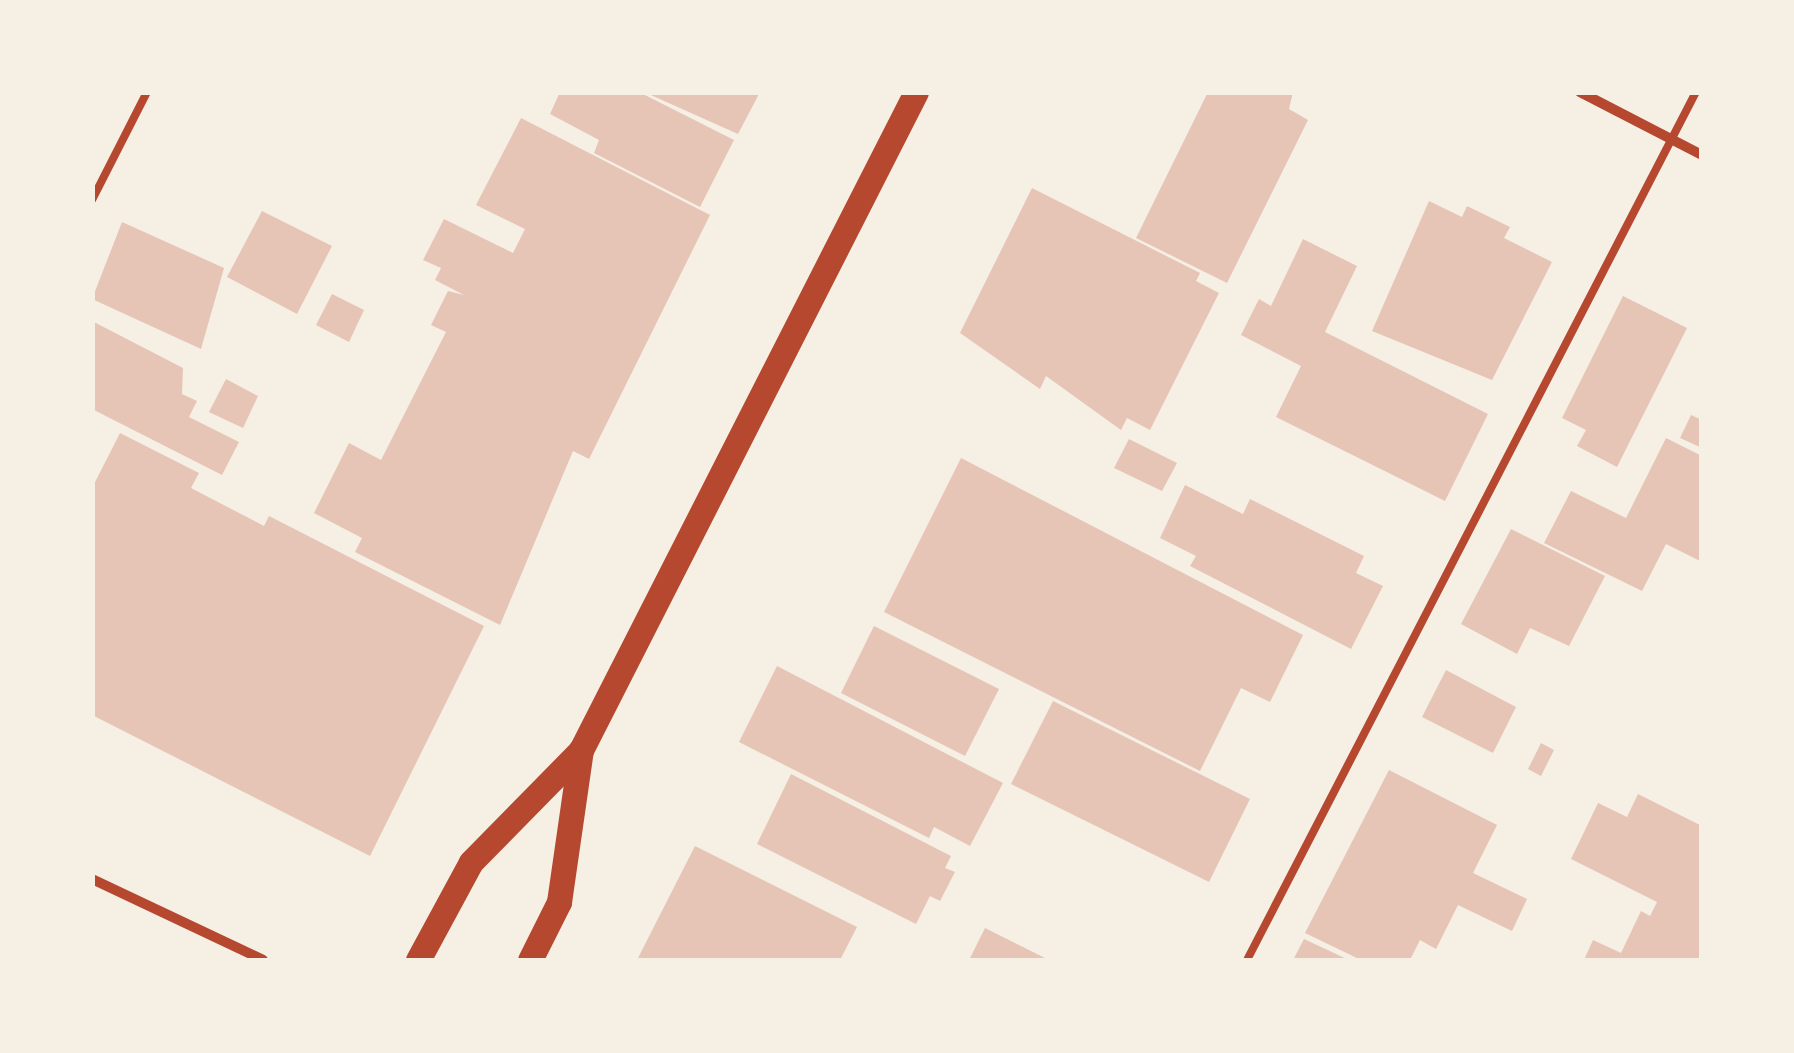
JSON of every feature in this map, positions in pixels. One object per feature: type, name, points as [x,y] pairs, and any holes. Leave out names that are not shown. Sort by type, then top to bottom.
[{"type":"main road","points":[[418,960],[471,862],[580,750],[916,92]]},
{"type":"main road","points":[[530,960],[559,902],[580,750]]},
{"type":"street","points":[[1580,92],[1702,155]]},
{"type":"street","points":[[92,879],[264,960]]},
{"type":"lane","points":[[92,200],[147,92]]},
{"type":"lane","points":[[1247,960],[1696,92]]},
{"type":"building","points":[[560,92],[639,92],[734,140],[700,207],[594,153],[599,140],[550,114]]},
{"type":"building","points":[[644,92],[760,92],[738,134]]},
{"type":"building","points":[[1208,92],[1293,92],[1289,109],[1308,120],[1227,283],[1136,238]]},
{"type":"building","points":[[521,118],[710,215],[589,459],[573,451],[500,625],[355,552],[362,538],[314,513],[349,443],[381,460],[446,332],[431,325],[448,291],[464,295],[435,280],[441,268],[423,260],[444,219],[513,253],[525,229],[476,205]]},
{"type":"building","points":[[1032,188],[1200,273],[1196,281],[1219,293],[1150,430],[1127,418],[1121,430],[1046,376],[1040,389],[960,333]]},
{"type":"building","points":[[1429,201],[1462,217],[1467,206],[1510,227],[1504,238],[1552,262],[1492,380],[1372,331]]},
{"type":"building","points":[[262,211],[332,246],[297,314],[227,277]]},
{"type":"building","points":[[122,222],[224,268],[201,349],[92,299]]},
{"type":"building","points":[[1303,239],[1357,266],[1325,332],[1488,414],[1445,501],[1276,417],[1301,366],[1241,335],[1259,299],[1271,306]]},
{"type":"building","points":[[332,294],[364,310],[349,342],[316,325]]},
{"type":"building","points":[[1623,296],[1687,328],[1617,467],[1577,446],[1586,430],[1562,418]]},
{"type":"building","points":[[92,321],[183,368],[182,394],[197,401],[189,417],[239,442],[222,475],[92,409]]},
{"type":"building","points":[[226,379],[258,396],[243,428],[209,412]]},
{"type":"building","points":[[1691,415],[1702,420],[1702,448],[1680,438]]},
{"type":"building","points":[[120,433],[199,473],[191,488],[264,526],[269,516],[484,626],[370,856],[92,715],[92,488]]},
{"type":"building","points":[[1666,438],[1702,456],[1702,562],[1666,544],[1642,591],[1544,543],[1571,491],[1626,518]]},
{"type":"building","points":[[1129,439],[1177,463],[1162,491],[1114,468]]},
{"type":"building","points":[[961,458],[1303,635],[1270,702],[1241,688],[1200,771],[884,612]]},
{"type":"building","points":[[1185,485],[1243,514],[1250,499],[1364,556],[1356,573],[1383,586],[1351,649],[1190,566],[1196,556],[1160,538]]},
{"type":"building","points":[[1511,529],[1605,576],[1569,646],[1530,628],[1517,654],[1461,624]]},
{"type":"building","points":[[874,626],[999,689],[965,756],[841,693]]},
{"type":"building","points":[[777,666],[1003,783],[970,846],[934,827],[929,838],[739,742]]},
{"type":"building","points":[[1446,670],[1516,707],[1493,753],[1422,717]]},
{"type":"building","points":[[1053,701],[1250,799],[1209,882],[1011,784]]},
{"type":"building","points":[[1541,743],[1554,750],[1541,776],[1528,769]]},
{"type":"building","points":[[1389,770],[1497,825],[1473,873],[1527,899],[1512,931],[1458,905],[1436,949],[1420,940],[1410,960],[1361,960],[1305,933]]},
{"type":"building","points":[[791,774],[951,856],[945,868],[955,872],[940,901],[930,896],[916,924],[757,844]]},
{"type":"building","points":[[1638,794],[1702,826],[1702,960],[1584,960],[1593,940],[1621,953],[1641,911],[1650,916],[1657,902],[1571,859],[1598,803],[1627,817]]},
{"type":"building","points":[[695,846],[857,927],[840,960],[637,960]]},
{"type":"building","points":[[985,928],[1049,960],[969,960]]},
{"type":"building","points":[[1304,939],[1349,960],[1293,960]]}]
